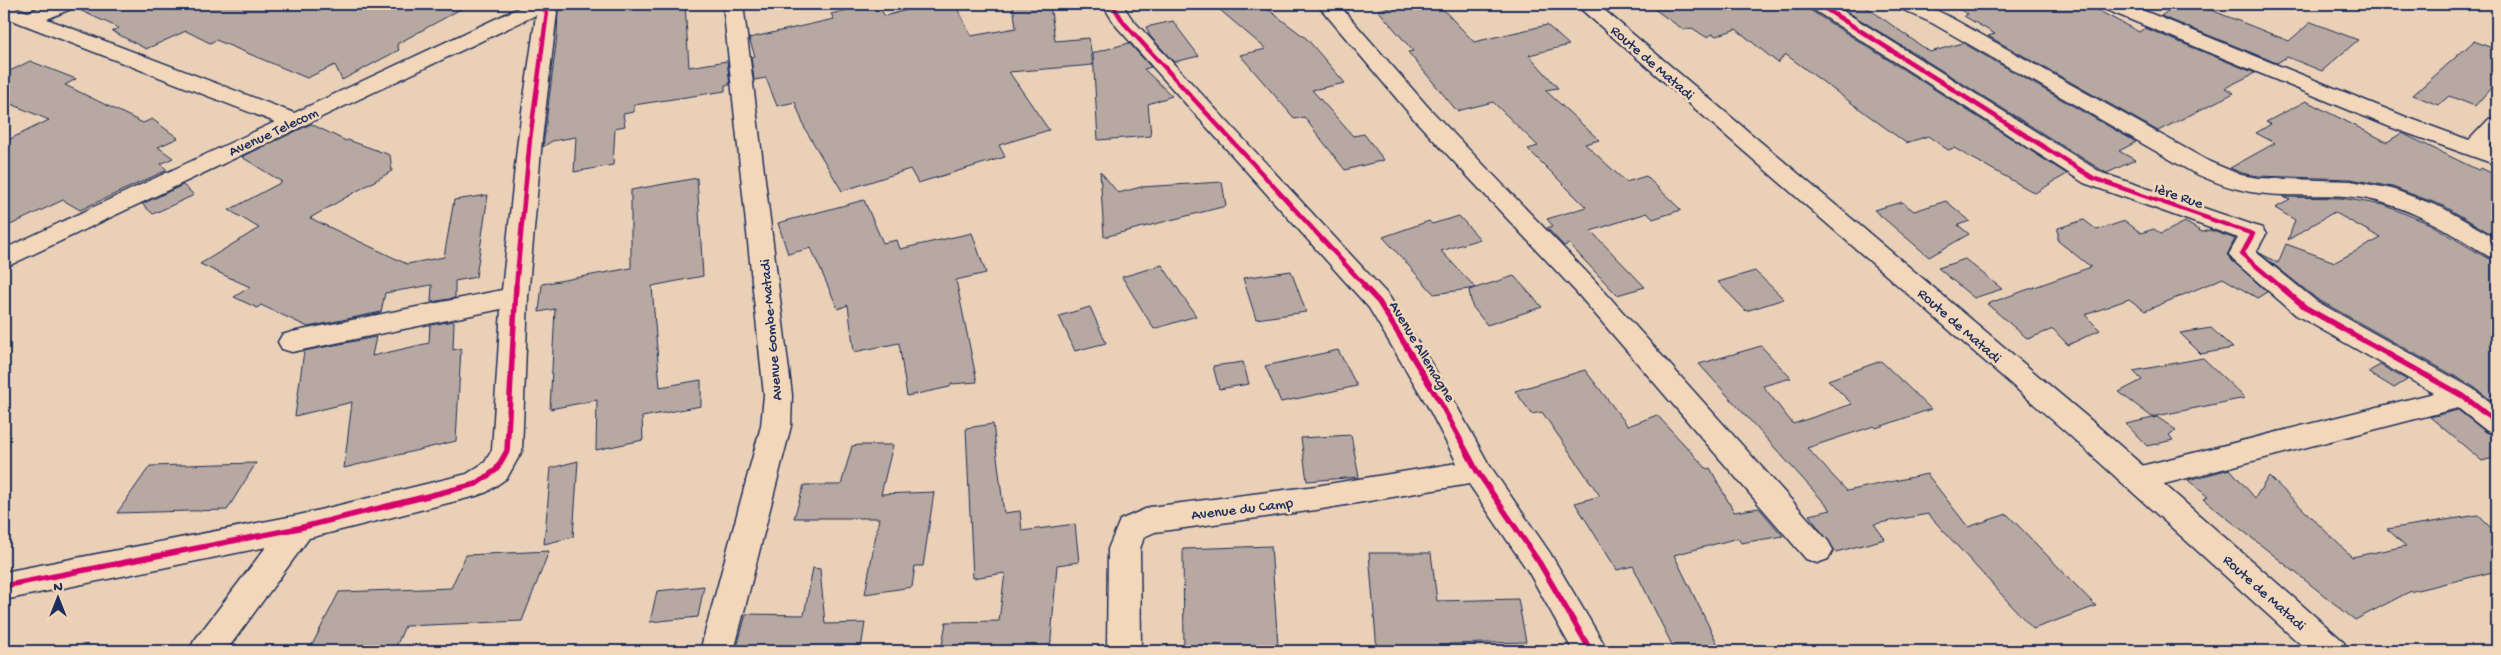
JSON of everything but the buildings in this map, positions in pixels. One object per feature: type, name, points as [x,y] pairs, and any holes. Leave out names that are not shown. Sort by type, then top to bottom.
[{"type":"main road","points":[[30,19],[66,4]]},
{"type":"main road","points":[[4,586],[299,528],[476,484],[496,470],[507,451],[515,297],[530,139],[547,12],[541,4]]},
{"type":"main road","name":"Avenue Telecom","points":[[4,259],[541,4]]},
{"type":"main road","name":"Avenue Gombe-Matadi","points":[[718,651],[776,426],[778,395],[733,4]]},
{"type":"main road","name":"Avenue Allemagne","points":[[1112,4],[1124,23],[1222,127],[1379,302],[1440,402],[1477,471],[1539,562],[1591,651]]},
{"type":"main road","points":[[1327,4],[1421,113],[1586,287],[1817,550]]},
{"type":"main road","name":"Route de Matadi","points":[[1585,4],[2137,479],[2331,651]]},
{"type":"main road","name":"Ière Rue","points":[[1818,4],[2093,178],[2252,234],[2242,254],[2306,308],[2463,396],[2497,423]]},
{"type":"main road","points":[[1906,4],[1939,19],[2201,167],[2229,180],[2262,185],[2321,186],[2366,191],[2406,201],[2444,218],[2497,250]]},
{"type":"main road","points":[[2109,4],[2398,122],[2497,158]]},
{"type":"main road","points":[[4,10],[294,121]]},
{"type":"main road","points":[[2473,150],[2497,124]]},
{"type":"main road","points":[[292,342],[515,297]]},
{"type":"main road","points":[[2137,479],[2463,396]]},
{"type":"main road","name":"Avenue du Camp","points":[[1124,651],[1124,549],[1131,529],[1150,520],[1316,498],[1477,471]]},
{"type":"main road","points":[[206,651],[299,528]]},
{"type":"cycle path","points":[[4,586],[299,528],[476,484],[496,470],[507,451],[515,297],[530,139],[547,12],[538,4]]},
{"type":"cycle path","points":[[1112,4],[1124,23],[1379,302],[1440,402],[1477,471],[1539,562],[1591,651]]},
{"type":"cycle path","points":[[1818,4],[2093,178],[2253,234],[2242,254],[2306,308],[2463,396],[2497,423]]}]
